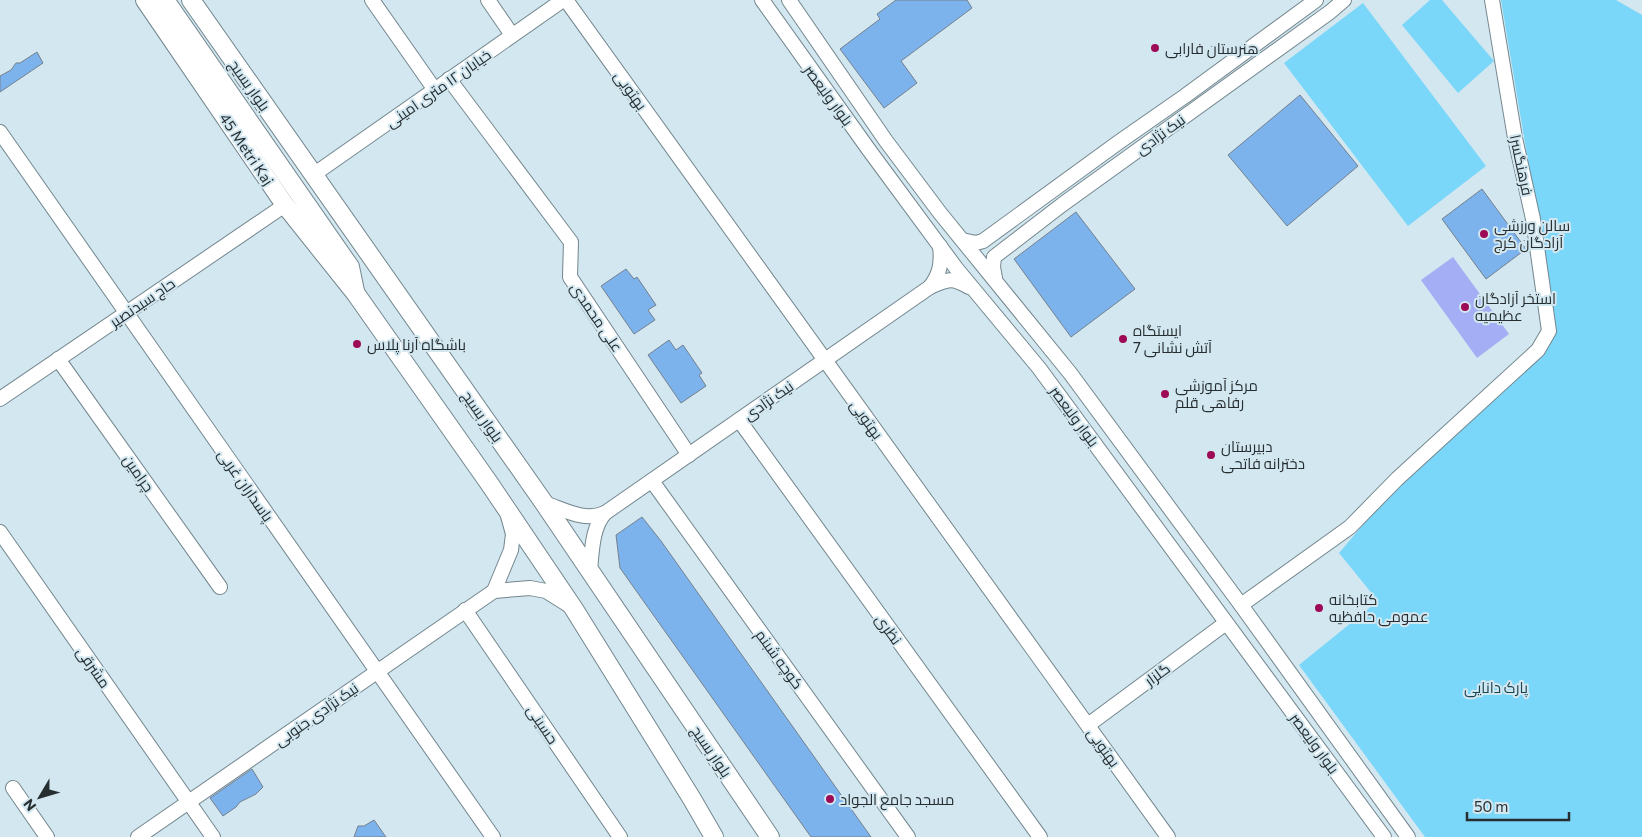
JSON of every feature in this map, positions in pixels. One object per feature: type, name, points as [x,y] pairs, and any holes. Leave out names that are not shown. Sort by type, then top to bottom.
[{"type":"main road","name":"45 Metri Kaj","points":[[145,0],[285,205],[356,294]]},
{"type":"main road","points":[[165,0],[350,267],[356,294],[574,609],[714,837]]},
{"type":"main road","name":"بلوار بسیج","points":[[190,0],[544,503],[770,837]]},
{"type":"street","points":[[372,0],[434,90]]},
{"type":"street","points":[[488,0],[512,35]]},
{"type":"street","name":"خیابان ۱۲ متری امینی","points":[[313,175],[564,0]]},
{"type":"street","name":"بهتویی","points":[[564,0],[1168,837]]},
{"type":"street","name":"بلوار ولیعصر","points":[[762,0],[940,246],[1039,368],[1384,837]]},
{"type":"street","name":"بلوار ولیعصر","points":[[789,0],[886,140],[962,240],[995,278],[1116,435],[1408,837]]},
{"type":"street","name":"نیک نژادی","points":[[982,241],[1316,0]]},
{"type":"street","name":"نیک نژادی","points":[[994,256],[1344,0]]},
{"type":"street","name":"فرهنگسرا","points":[[1241,605],[1350,527],[1397,479],[1538,350],[1549,331],[1533,219],[1516,138],[1492,0]]},
{"type":"street","points":[[1218,72],[1229,84]]},
{"type":"street","name":"علی محمدی","points":[[449,79],[571,242],[570,277],[689,455]]},
{"type":"street","points":[[850,123],[858,130],[863,130],[869,124],[868,114]]},
{"type":"street","name":"پاسداران غربی","points":[[0,132],[493,837]]},
{"type":"street","points":[[869,150],[868,140],[870,136],[875,134],[886,140]]},
{"type":"street","points":[[1051,191],[1063,204]]},
{"type":"street","name":"حاج سیدنصیر","points":[[0,399],[285,205]]},
{"type":"street","points":[[962,240],[976,243],[982,241],[984,252],[994,256],[995,278]]},
{"type":"street","points":[[930,287],[940,270],[940,246]]},
{"type":"street","points":[[930,287],[949,280],[958,280],[976,290]]},
{"type":"street","name":"نیک نژادی","points":[[605,513],[930,287]]},
{"type":"street","name":"چرامین","points":[[58,360],[220,587]]},
{"type":"street","points":[[1078,420],[1089,427],[1097,425],[1100,422],[1100,418],[1095,407]]},
{"type":"street","name":"نظری","points":[[738,420],[1040,837]]},
{"type":"street","points":[[1098,447],[1096,435],[1100,429],[1104,427],[1109,428],[1116,435]]},
{"type":"street","name":"کوچه شبنم","points":[[652,481],[908,837]]},
{"type":"street","points":[[544,503],[585,517],[596,517],[605,513]]},
{"type":"street","points":[[507,510],[513,534],[511,550],[494,591],[530,588],[546,591],[574,609]]},
{"type":"street","points":[[590,570],[593,541],[600,518],[605,513]]},
{"type":"street","name":"مشرقی","points":[[0,532],[213,837]]},
{"type":"street","name":"نیک نژادی جنوبی","points":[[138,837],[494,591]]},
{"type":"street","name":"حسینی","points":[[465,610],[620,837]]},
{"type":"street","name":"گلزار","points":[[1088,725],[1226,623]]},
{"type":"street","points":[[13,788],[47,837]]},
{"type":"green space","points":[[1430,0],[1442,0],[1494,61],[1458,93],[1402,25]]},
{"type":"green space","name":"پارک دانایی","points":[[1501,0],[1616,0],[1642,15],[1642,837],[1425,837],[1299,665],[1378,601],[1339,553],[1401,480],[1532,361],[1553,310]]},
{"type":"green space","points":[[1363,3],[1486,166],[1408,226],[1284,63]]},
{"type":"shaded area","name":"استخر آزادگان عظیمیه","points":[[1453,257],[1509,334],[1477,358],[1421,280]]},
{"type":"building","points":[[896,0],[967,0],[972,8],[901,61],[917,83],[884,108],[840,49],[880,19],[877,14]]},
{"type":"building","points":[[37,52],[43,63],[0,92],[0,76],[11,70],[16,63],[20,63]]},
{"type":"building","points":[[1300,95],[1358,166],[1287,226],[1228,155]]},
{"type":"building","name":"سالن ورزشی آزادگان کرج","points":[[1482,189],[1526,249],[1486,279],[1442,219]]},
{"type":"building","points":[[1076,212],[1135,289],[1071,337],[1014,259]]},
{"type":"building","points":[[626,269],[634,279],[637,277],[656,305],[648,310],[655,320],[634,334],[601,286]]},
{"type":"building","points":[[669,340],[676,350],[683,345],[702,373],[699,375],[706,386],[681,403],[648,355]]},
{"type":"building","points":[[642,517],[871,837],[811,837],[620,568],[616,535]]},
{"type":"building","points":[[252,769],[263,787],[256,794],[240,802],[223,816],[210,798]]},
{"type":"building","points":[[374,820],[386,837],[354,837],[358,826],[364,826]]},
{"type":"place","name":"هنرستان فارابی","points":[[1155,48]]},
{"type":"place","name":"سالن ورزشی آزادگان کرج","points":[[1484,234]]},
{"type":"place","name":"استخر آزادگان عظیمیه","points":[[1465,307]]},
{"type":"place","name":"ایستگاه آتش نشانی 7","points":[[1123,339]]},
{"type":"place","name":"باشگاه آرنا پلاس","points":[[357,344]]},
{"type":"place","name":"مرکز آموزشی رفاهی قلم","points":[[1165,394]]},
{"type":"place","name":"دبیرستان دخترانه فاتحی","points":[[1211,455]]},
{"type":"place","name":"کتابخانه عمومی حافظیه","points":[[1319,608]]},
{"type":"place","name":"مسجد جامع الجواد","points":[[830,799]]}]
